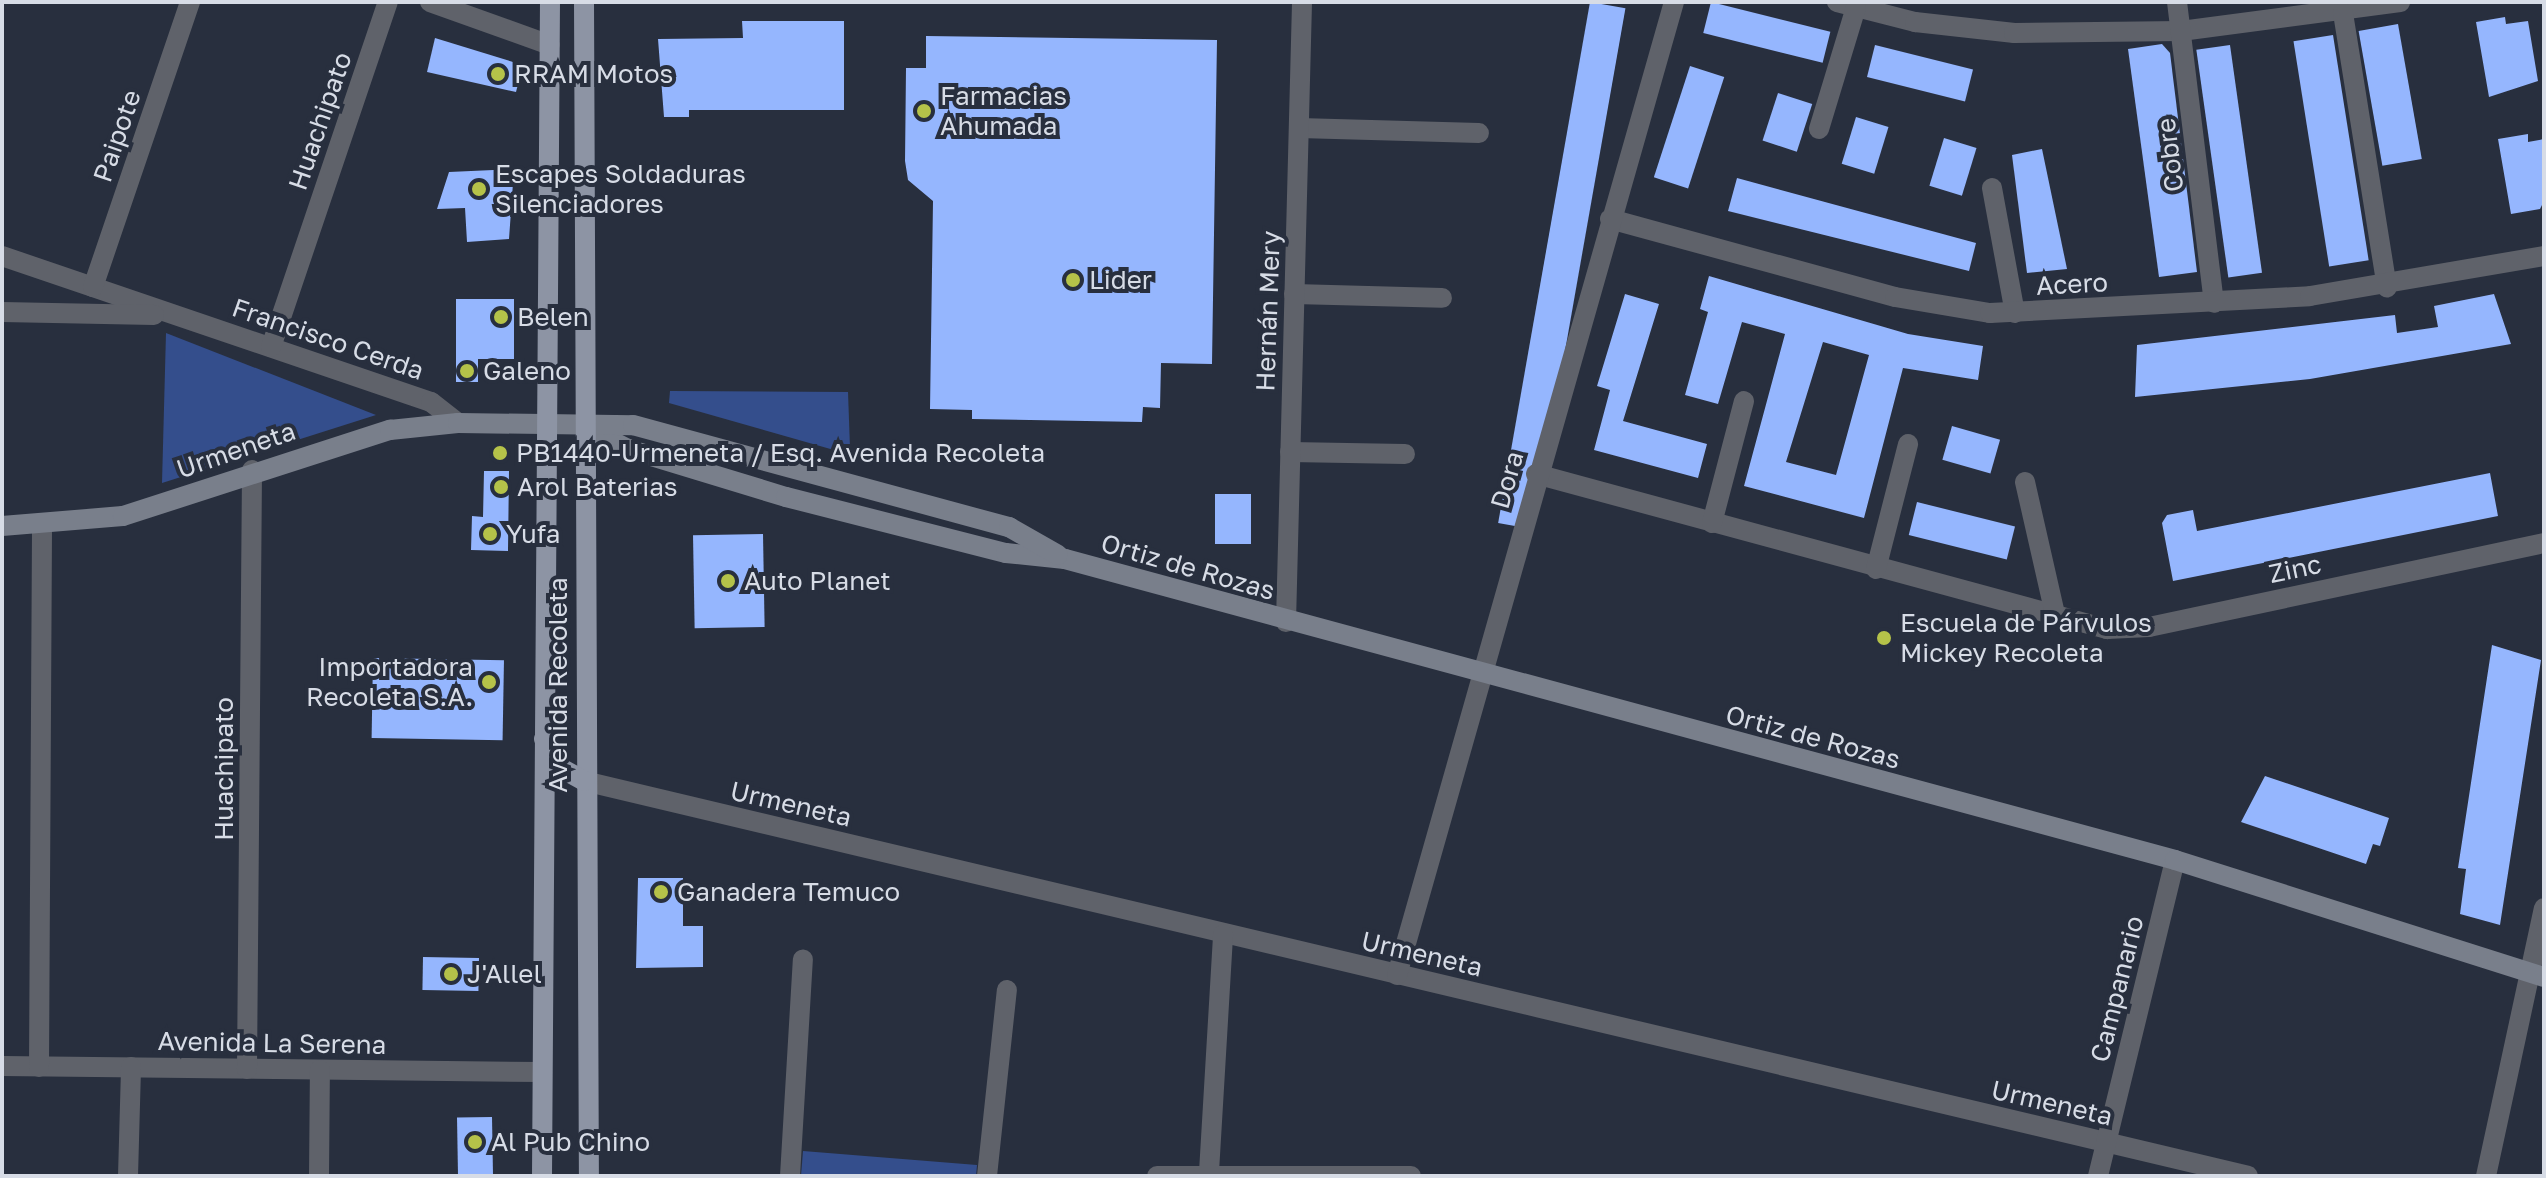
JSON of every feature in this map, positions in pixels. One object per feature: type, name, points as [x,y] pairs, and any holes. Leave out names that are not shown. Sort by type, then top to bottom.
[{"type":"main road","name":"Avenida Recoleta","points":[[542,1176],[544,425],[550,2]]},
{"type":"main road","name":"Avenida Recoleta","points":[[584,2],[584,781],[589,1176]]},
{"type":"main road","points":[[543,737],[559,767],[584,781]]},
{"type":"street","name":"Paipote","points":[[93,287],[190,2]]},
{"type":"street","name":"Huachipato","points":[[271,347],[388,2]]},
{"type":"street","points":[[430,2],[550,45]]},
{"type":"street","name":"Hernán Mery","points":[[1286,622],[1302,2]]},
{"type":"street","name":"Dora","points":[[1397,975],[1477,675],[1674,2]]},
{"type":"street","name":"Cobre","points":[[2177,2],[2214,303]]},
{"type":"street","points":[[1819,129],[1860,6],[2014,33],[2181,31],[2400,2]]},
{"type":"street","points":[[2356,8],[2387,287]]},
{"type":"street","points":[[1299,128],[1479,133]]},
{"type":"street","points":[[1992,188],[2015,313]]},
{"type":"street","name":"Acero","points":[[1610,219],[1919,303],[2015,313],[2214,303],[2387,287],[2544,256]]},
{"type":"street","name":"Francisco Cerda","points":[[2,256],[431,402],[458,423]]},
{"type":"street","points":[[1294,294],[1442,298]]},
{"type":"street","name":"Francisco Cerda","points":[[2,312],[176,315]]},
{"type":"street","points":[[1712,523],[1744,401]]},
{"type":"street","name":"Urmeneta","points":[[2,526],[42,526],[123,516],[252,470],[390,430],[458,423],[584,427]]},
{"type":"street","name":"Ortiz de Rozas","points":[[584,427],[633,425],[863,482],[1009,527],[1065,559]]},
{"type":"street","name":"Ortiz de Rozas","points":[[584,427],[628,449],[786,497],[1006,553],[1065,559],[1477,675],[2175,860],[2538,974]]},
{"type":"street","points":[[1876,569],[1908,444]]},
{"type":"street","points":[[1290,452],[1405,454]]},
{"type":"street","name":"Huachipato","points":[[247,1069],[252,470]]},
{"type":"street","name":"Zinc","points":[[1536,474],[2056,618],[2107,629],[2149,627],[2544,543]]},
{"type":"street","points":[[2025,482],[2056,618]]},
{"type":"street","points":[[39,1067],[42,526]]},
{"type":"street","name":"Urmeneta","points":[[584,781],[2248,1176]]},
{"type":"street","name":"Campanario","points":[[2098,1176],[2175,860]]},
{"type":"street","points":[[2486,1176],[2538,974],[2544,908]]},
{"type":"street","points":[[1209,1172],[1223,934]]},
{"type":"street","points":[[790,1176],[803,959]]},
{"type":"street","points":[[987,1176],[1007,990]]},
{"type":"street","name":"Avenida La Serena","points":[[2,1066],[542,1072]]},
{"type":"street","points":[[128,1176],[131,1067]]},
{"type":"street","points":[[319,1176],[320,1070]]},
{"type":"street","points":[[1157,1176],[1209,1172],[1411,1176]]},
{"type":"shaded area","points":[[166,333],[376,415],[162,483]]},
{"type":"shaded area","points":[[670,391],[848,392],[850,448],[841,452],[669,403]]},
{"type":"shaded area","points":[[803,1151],[977,1165],[976,1176],[801,1176]]},
{"type":"building","points":[[1590,2],[1625,8],[1534,529],[1498,523]]},
{"type":"building","points":[[1711,2],[1830,32],[1823,63],[1703,33]]},
{"type":"building","points":[[2505,17],[2506,24],[2528,21],[2538,81],[2489,97],[2476,22]]},
{"type":"building","points":[[742,21],[844,21],[844,110],[689,110],[689,117],[664,117],[658,39],[743,38]]},
{"type":"building","points":[[2398,24],[2422,159],[2382,166],[2359,31]]},
{"type":"building","points":[[2333,35],[2369,260],[2329,266],[2293,41]]},
{"type":"building","name":"Lider","points":[[926,36],[1217,40],[1212,364],[1161,363],[1160,408],[1143,407],[1142,422],[972,419],[972,410],[930,409],[933,201],[908,180],[905,161],[906,68],[926,68]]},
{"type":"building","points":[[435,38],[523,65],[516,92],[427,72]]},
{"type":"building","points":[[2162,44],[2170,53],[2197,272],[2159,277],[2128,49]]},
{"type":"building","points":[[1875,45],[1973,69],[1965,101],[1867,77]]},
{"type":"building","points":[[2230,45],[2262,273],[2228,277],[2196,50]]},
{"type":"building","points":[[1690,66],[1724,77],[1688,188],[1654,177]]},
{"type":"building","points":[[1778,93],[1812,104],[1797,152],[1763,141]]},
{"type":"building","points":[[1856,117],[1889,127],[1874,174],[1842,164]]},
{"type":"building","points":[[2528,134],[2528,142],[2544,139],[2544,201],[2540,209],[2511,214],[2498,139]]},
{"type":"building","points":[[1944,138],[1977,148],[1962,196],[1929,186]]},
{"type":"building","points":[[2042,149],[2067,269],[2027,273],[2012,155]]},
{"type":"building","name":"Escapes Soldaduras Silenciadores","points":[[514,169],[509,239],[467,242],[465,208],[437,209],[449,172]]},
{"type":"building","points":[[1737,178],[1976,243],[1969,271],[1728,211]]},
{"type":"building","points":[[1709,276],[1908,334],[1983,346],[1978,380],[1903,368],[1864,518],[1744,486],[1785,334],[1742,322],[1718,404],[1685,395],[1708,312],[1700,309]],"holes":[[[1823,342],[1869,355],[1836,475],[1786,462]]]},
{"type":"building","points":[[1625,294],[1659,304],[1623,421],[1707,444],[1698,478],[1594,450],[1610,390],[1597,386]]},
{"type":"building","points":[[2494,294],[2511,344],[2310,379],[2135,397],[2137,345],[2395,315],[2397,333],[2438,327],[2434,306]]},
{"type":"building","points":[[456,299],[514,299],[514,359],[478,359],[478,382],[456,382]]},
{"type":"building","points":[[1952,426],[2000,440],[1990,473],[1942,460]]},
{"type":"building","points":[[484,471],[509,471],[508,551],[471,550],[472,516],[483,517]]},
{"type":"building","points":[[2490,473],[2498,516],[2173,581],[2162,523],[2167,515],[2193,510],[2197,531]]},
{"type":"building","points":[[1215,494],[1251,494],[1251,544],[1215,544]]},
{"type":"building","points":[[1917,502],[2015,526],[2007,559],[1909,535]]},
{"type":"building","name":"Auto Planet","points":[[763,534],[765,627],[695,628],[693,535]]},
{"type":"building","points":[[2492,645],[2541,660],[2500,925],[2460,914],[2466,869],[2458,868]]},
{"type":"building","points":[[373,658],[504,660],[503,740],[372,738]]},
{"type":"building","points":[[2265,776],[2389,818],[2380,846],[2373,844],[2366,864],[2241,822]]},
{"type":"building","points":[[638,878],[683,878],[683,926],[703,926],[703,967],[636,968]]},
{"type":"building","name":"J'Allel","points":[[423,957],[479,958],[478,991],[422,990]]},
{"type":"building","name":"Al Pub Chino","points":[[492,1117],[493,1176],[458,1176],[457,1118]]},
{"type":"place","name":"RRAM Motos","points":[[498,74]]},
{"type":"place","name":"Farmacias Ahumada","points":[[924,111]]},
{"type":"place","name":"Escapes Soldaduras Silenciadores","points":[[479,189]]},
{"type":"place","name":"Lider","points":[[1073,280]]},
{"type":"place","name":"Belen","points":[[501,317]]},
{"type":"place","name":"Galeno","points":[[467,371]]},
{"type":"place","name":"PB1440-Urmeneta / Esq. Avenida Recoleta","points":[[500,453]]},
{"type":"place","name":"Arol Baterias","points":[[501,487]]},
{"type":"place","name":"Yufa","points":[[490,534]]},
{"type":"place","name":"Auto Planet","points":[[728,581]]},
{"type":"place","name":"Escuela de Párvulos Mickey Recoleta","points":[[1884,638]]},
{"type":"place","name":"Importadora Recoleta S.A.","points":[[489,682]]},
{"type":"place","name":"Ganadera Temuco","points":[[661,892]]},
{"type":"place","name":"J'Allel","points":[[451,974]]},
{"type":"place","name":"Al Pub Chino","points":[[475,1142]]}]
